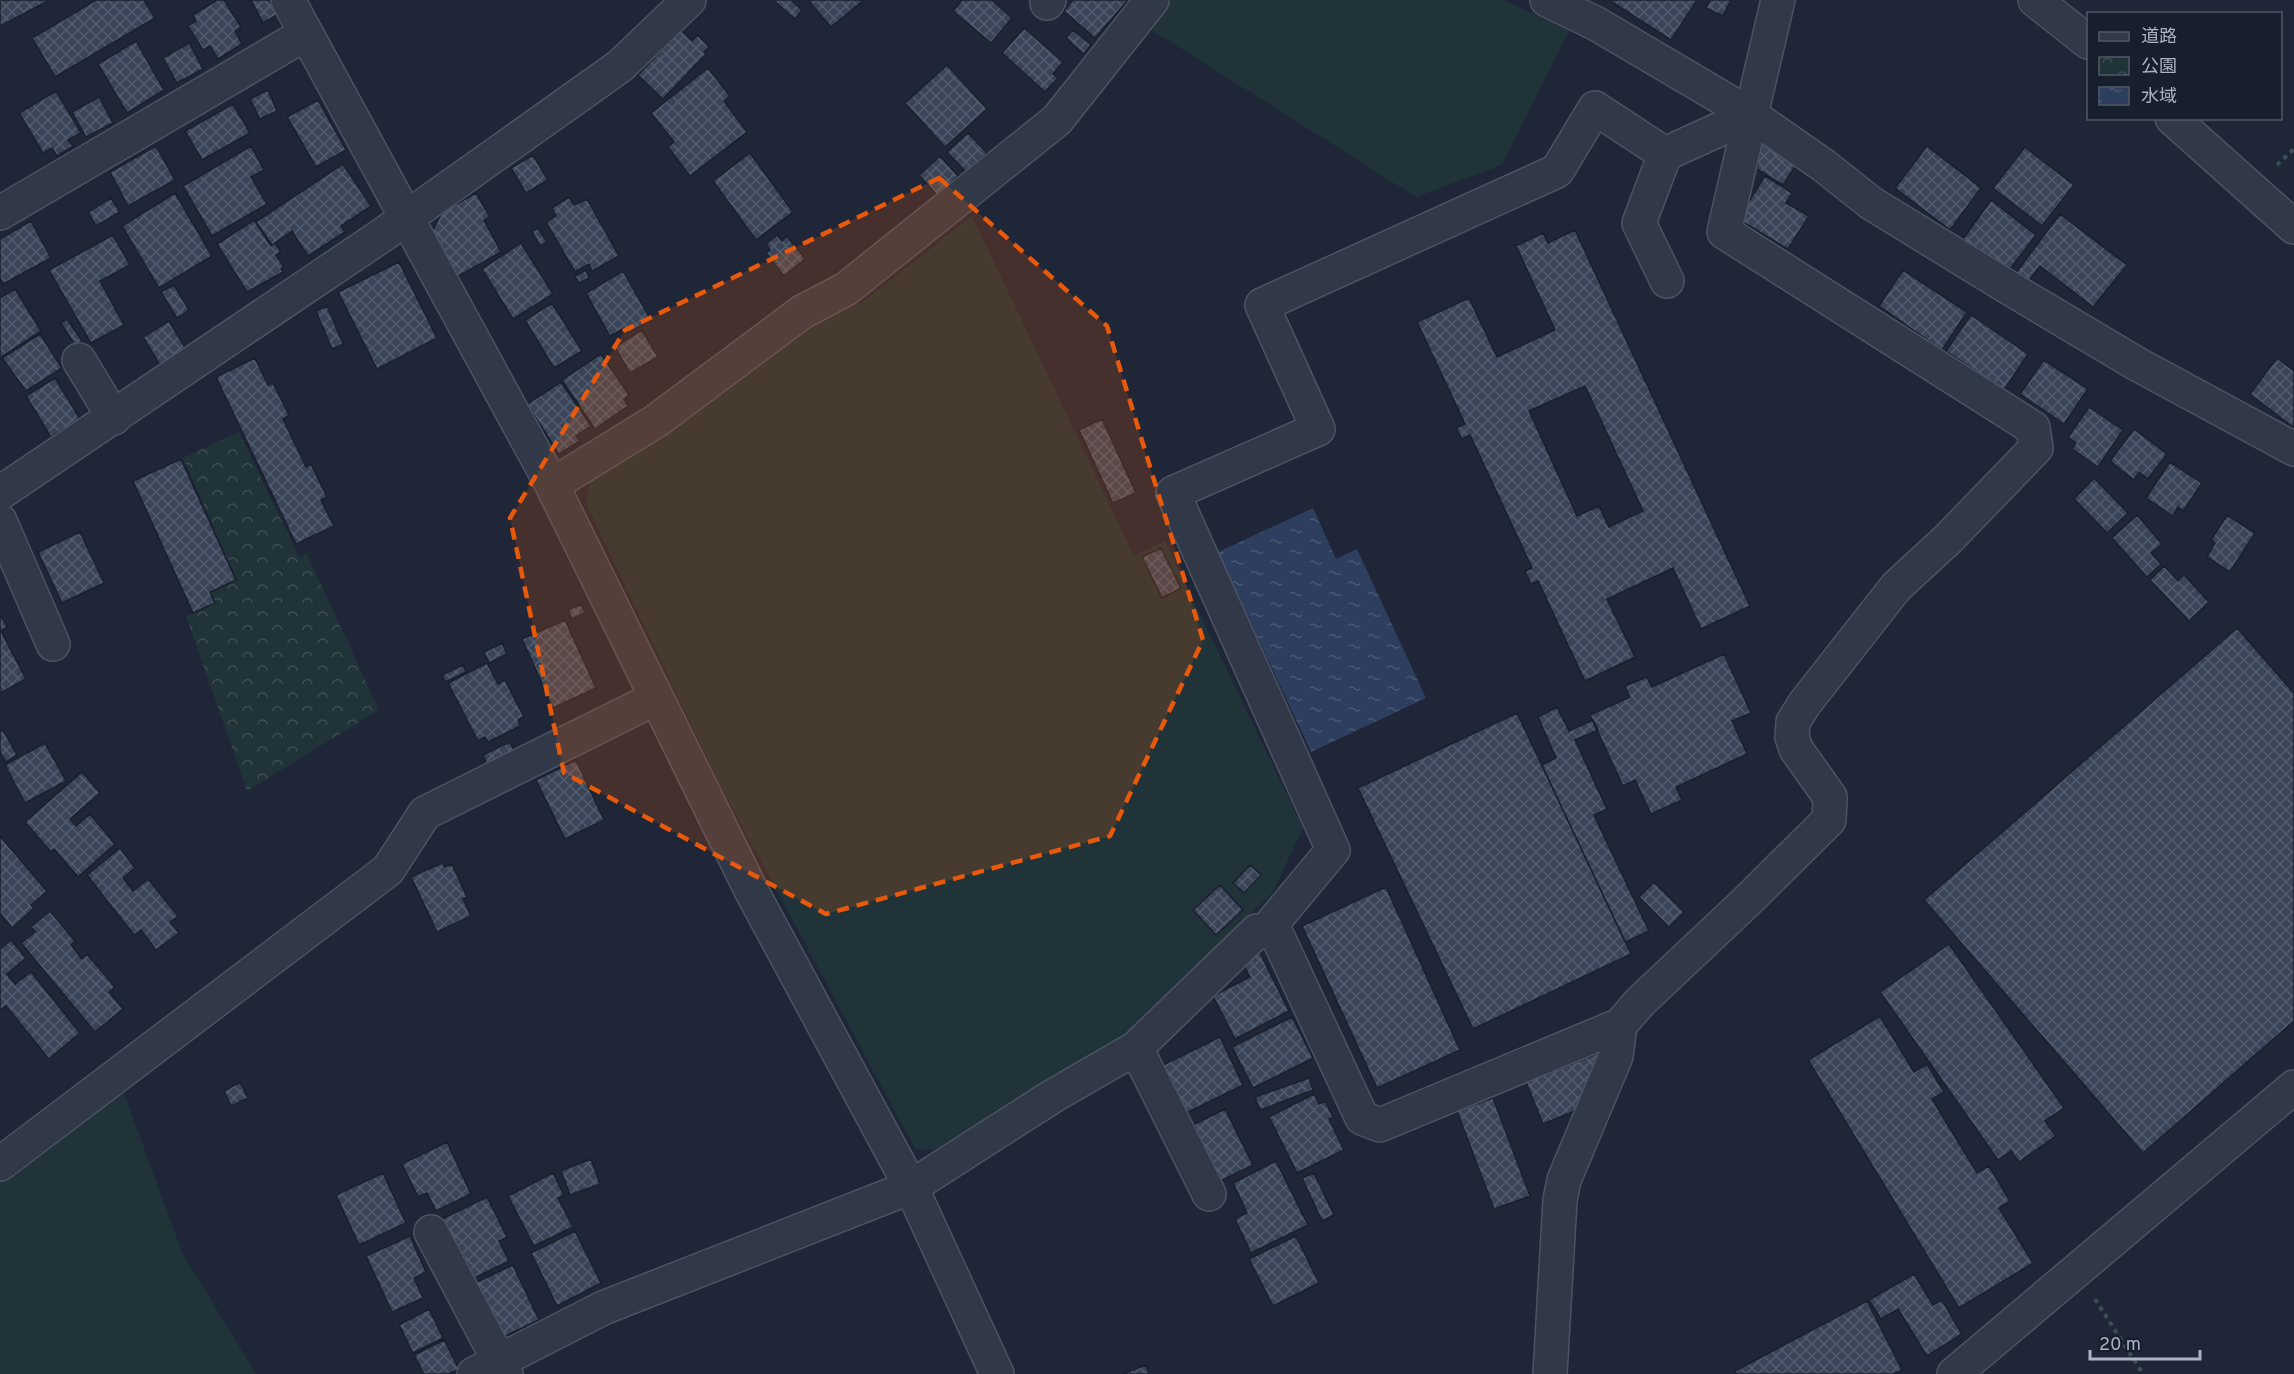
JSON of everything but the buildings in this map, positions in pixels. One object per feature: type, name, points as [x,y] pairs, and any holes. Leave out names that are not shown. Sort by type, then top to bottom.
[{"type":"street","points":[[288,0],[405,219],[552,485],[752,892],[911,1187],[997,1374]]},
{"type":"street","points":[[0,493],[405,219],[620,66],[689,0]]},
{"type":"street","points":[[552,485],[656,421],[802,312],[846,289],[1058,120],[1152,0]]},
{"type":"street","points":[[1546,0],[1595,23],[1751,115],[1823,165],[1871,203],[1986,274],[2137,364],[2294,449]]},
{"type":"street","points":[[431,1232],[493,1370],[603,1308],[911,1187],[1053,1096],[1136,1048],[1257,931],[1276,933],[1362,1118],[1380,1125],[1620,1025],[1640,1002],[1829,820],[1830,797],[1796,749],[1792,737],[1793,722],[1805,703],[1896,586],[1948,539],[2036,448],[2032,428],[1724,232],[1778,0]]},
{"type":"street","points":[[2036,0],[2087,41]]},
{"type":"street","points":[[0,213],[305,34]]},
{"type":"street","points":[[1265,932],[1334,850],[1173,493],[1318,429],[1262,305],[1557,171],[1595,108],[1665,154]]},
{"type":"street","points":[[1667,281],[1639,223],[1665,154],[1751,115]]},
{"type":"street","points":[[2174,120],[2294,226]]},
{"type":"street","points":[[79,360],[114,418]]},
{"type":"street","points":[[0,521],[53,644]]},
{"type":"street","points":[[0,1164],[388,870],[425,813],[656,699]]},
{"type":"street","points":[[1550,1374],[1560,1200],[1564,1180],[1616,1056],[1620,1025]]},
{"type":"street","points":[[1136,1048],[1209,1194]]},
{"type":"street","points":[[1954,1374],[2294,1087]]},
{"type":"path","points":[[2077,1271],[2143,1374]]},
{"type":"highlighted area","points":[[939,178],[1107,326],[1203,640],[1110,836],[826,914],[564,773],[510,518],[625,330]]},
{"type":"green space","points":[[1170,0],[1504,0],[1569,31],[1502,165],[1416,197],[1150,29]]},
{"type":"green space","points":[[972,216],[1134,556],[1165,541],[1303,828],[1273,892],[1136,1027],[934,1150],[915,1149],[717,779],[586,503],[591,476],[678,427],[812,325],[860,304]]},
{"type":"green space","points":[[239,432],[299,557],[307,554],[379,710],[247,791],[186,616],[216,603],[211,593],[237,580],[183,458]]},
{"type":"green space","points":[[120,1082],[182,1252],[256,1374],[0,1374],[0,1174]]},
{"type":"water","points":[[1313,508],[1336,559],[1357,549],[1426,698],[1311,752],[1218,552]]}]
